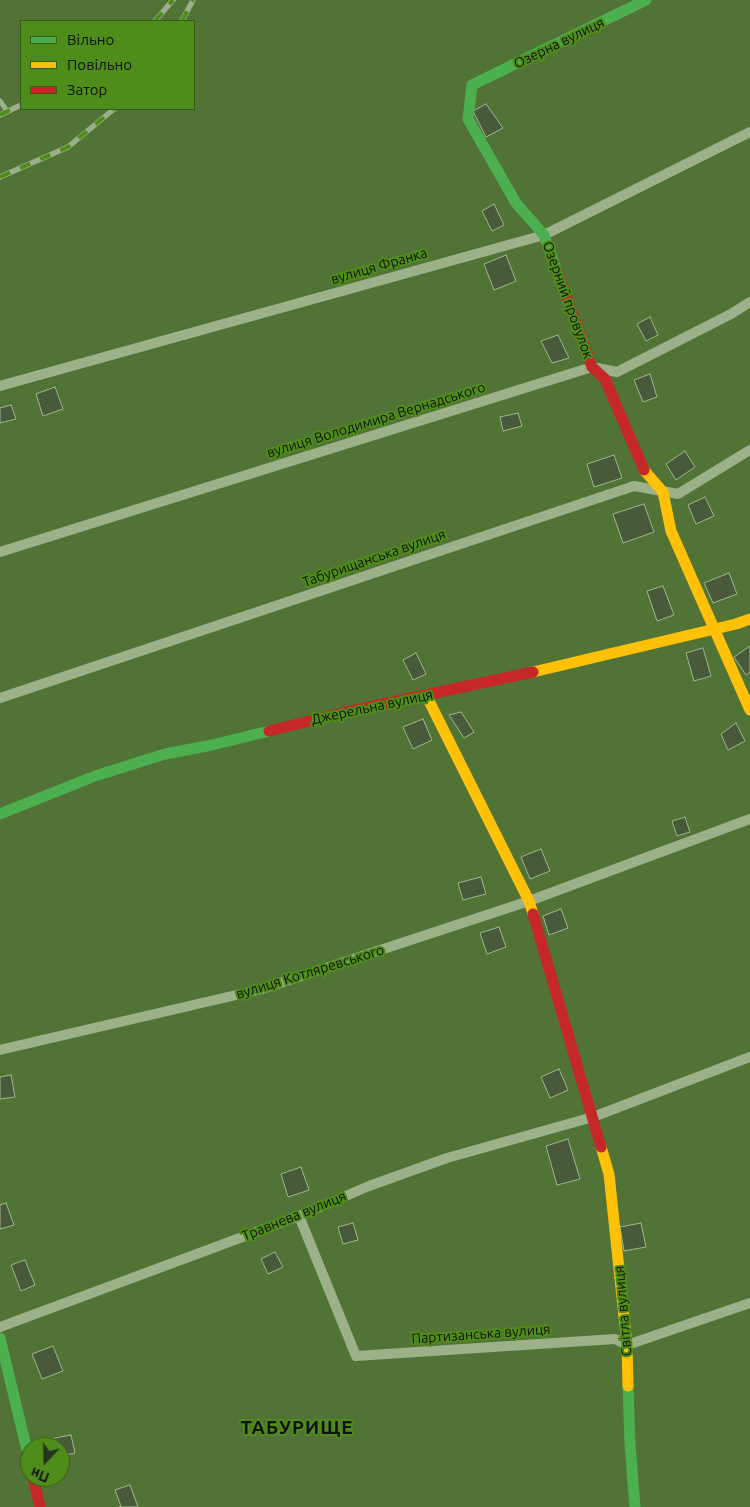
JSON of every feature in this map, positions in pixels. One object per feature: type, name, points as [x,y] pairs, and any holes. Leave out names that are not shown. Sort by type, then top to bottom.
[{"type":"street","name":"Озерна вулиця","points":[[472,85],[646,0]]},
{"type":"street","name":"Озерний провулок","points":[[472,85],[468,119],[516,203],[544,234],[592,367],[605,379],[644,470],[663,492],[671,530],[750,710]]},
{"type":"street","name":"вулиця Франка","points":[[0,386],[544,234],[750,132]]},
{"type":"street","name":"вулиця Володимира Вернадського","points":[[0,552],[592,367],[617,372],[732,314],[750,302]]},
{"type":"street","name":"Табурищанська вулиця","points":[[0,698],[634,486],[678,494],[750,450]]},
{"type":"street","name":"Джерельна вулиця","points":[[0,814],[95,776],[165,754],[212,746],[346,712],[510,677],[736,624],[750,619]]},
{"type":"street","points":[[426,696],[529,901],[593,1117]]},
{"type":"street","name":"вулиця Котляревського","points":[[0,1050],[262,989],[529,901],[750,819]]},
{"type":"street","name":"Травнева вулиця","points":[[0,1327],[299,1216],[368,1186],[447,1158],[593,1117],[750,1057]]},
{"type":"street","name":"Світла вулиця","points":[[593,1117],[609,1174],[627,1344],[630,1444],[635,1507]]},
{"type":"street","name":"Партизанська вулиця","points":[[299,1216],[356,1356],[615,1339],[627,1344],[750,1303]]},
{"type":"street","points":[[0,1338],[24,1437]]},
{"type":"street","points":[[35,1487],[40,1507]]},
{"type":"lane","points":[[0,101],[6,108]]},
{"type":"building","points":[[486,104],[503,128],[486,137],[473,111]]},
{"type":"building","points":[[494,204],[504,225],[492,231],[482,211]]},
{"type":"building","points":[[506,255],[516,281],[494,290],[484,264]]},
{"type":"building","points":[[650,317],[658,335],[646,341],[637,324]]},
{"type":"building","points":[[558,335],[569,358],[552,363],[541,341]]},
{"type":"building","points":[[650,374],[657,397],[643,402],[634,380]]},
{"type":"building","points":[[55,387],[63,409],[43,416],[36,394]]},
{"type":"building","points":[[11,405],[16,419],[0,423],[0,408]]},
{"type":"building","points":[[518,413],[522,426],[503,431],[500,417]]},
{"type":"building","points":[[685,451],[695,467],[676,480],[666,464]]},
{"type":"building","points":[[614,455],[622,478],[594,487],[587,464]]},
{"type":"building","points":[[705,497],[714,516],[696,524],[688,505]]},
{"type":"building","points":[[644,504],[654,532],[623,543],[613,514]]},
{"type":"building","points":[[729,573],[737,594],[713,603],[704,583]]},
{"type":"building","points":[[663,586],[674,615],[657,621],[647,591]]},
{"type":"building","points":[[750,646],[750,672],[746,675],[734,657]]},
{"type":"building","points":[[703,648],[711,676],[694,681],[686,653]]},
{"type":"building","points":[[416,653],[426,674],[413,680],[403,660]]},
{"type":"building","points":[[461,712],[474,732],[464,738],[449,715]]},
{"type":"building","points":[[423,719],[432,740],[413,749],[403,727]]},
{"type":"building","points":[[736,723],[745,741],[728,750],[721,734]]},
{"type":"building","points":[[685,817],[690,832],[677,836],[672,821]]},
{"type":"building","points":[[541,849],[550,871],[530,879],[521,857]]},
{"type":"building","points":[[481,877],[486,894],[463,900],[458,883]]},
{"type":"building","points":[[561,909],[568,928],[549,935],[543,916]]},
{"type":"building","points":[[499,927],[506,947],[487,954],[480,933]]},
{"type":"building","points":[[559,1069],[568,1090],[550,1098],[541,1077]]},
{"type":"building","points":[[11,1075],[15,1097],[0,1099],[0,1077]]},
{"type":"building","points":[[568,1139],[580,1179],[557,1185],[546,1146]]},
{"type":"building","points":[[301,1167],[309,1190],[288,1197],[281,1174]]},
{"type":"building","points":[[6,1203],[14,1225],[0,1229],[0,1205]]},
{"type":"building","points":[[353,1223],[358,1240],[343,1244],[338,1227]]},
{"type":"building","points":[[641,1223],[646,1247],[624,1251],[620,1227]]},
{"type":"building","points":[[275,1252],[283,1267],[268,1274],[261,1259]]},
{"type":"building","points":[[25,1260],[35,1285],[21,1291],[11,1265]]},
{"type":"building","points":[[53,1346],[63,1371],[42,1379],[32,1354]]},
{"type":"building","points":[[71,1435],[75,1453],[70,1454],[70,1437],[60,1437]]},
{"type":"building","points":[[130,1485],[138,1507],[119,1507],[121,1506],[115,1490]]},
{"type":"railway","points":[[156,20],[173,0]]},
{"type":"railway","points":[[183,20],[193,0]]},
{"type":"railway","points":[[0,115],[20,105]]},
{"type":"railway","points":[[0,177],[68,147],[113,110]]},
{"type":"traffic: fast","points":[[557,271],[544,235],[516,203],[468,119],[472,85],[646,0]]},
{"type":"traffic: fast","points":[[0,814],[95,776],[165,754],[269,731]]},
{"type":"traffic: fast","points":[[0,1338],[24,1437]]},
{"type":"traffic: fast","points":[[628,1386],[635,1507]]},
{"type":"traffic: slow","points":[[644,470],[663,492],[671,531],[750,710]]},
{"type":"traffic: slow","points":[[533,672],[736,624],[750,619]]},
{"type":"traffic: slow","points":[[426,695],[529,901],[533,914]]},
{"type":"traffic: slow","points":[[601,1147],[609,1174],[627,1345],[628,1386]]},
{"type":"traffic: jam","points":[[557,271],[592,367],[605,379],[644,470]]},
{"type":"traffic: jam","points":[[269,731],[346,712],[533,672]]},
{"type":"traffic: jam","points":[[533,914],[601,1147]]},
{"type":"traffic: jam","points":[[35,1487],[40,1507]]},
{"type":"district","name":"ТАБУРИЩЕ","points":[[297,1428]]}]
